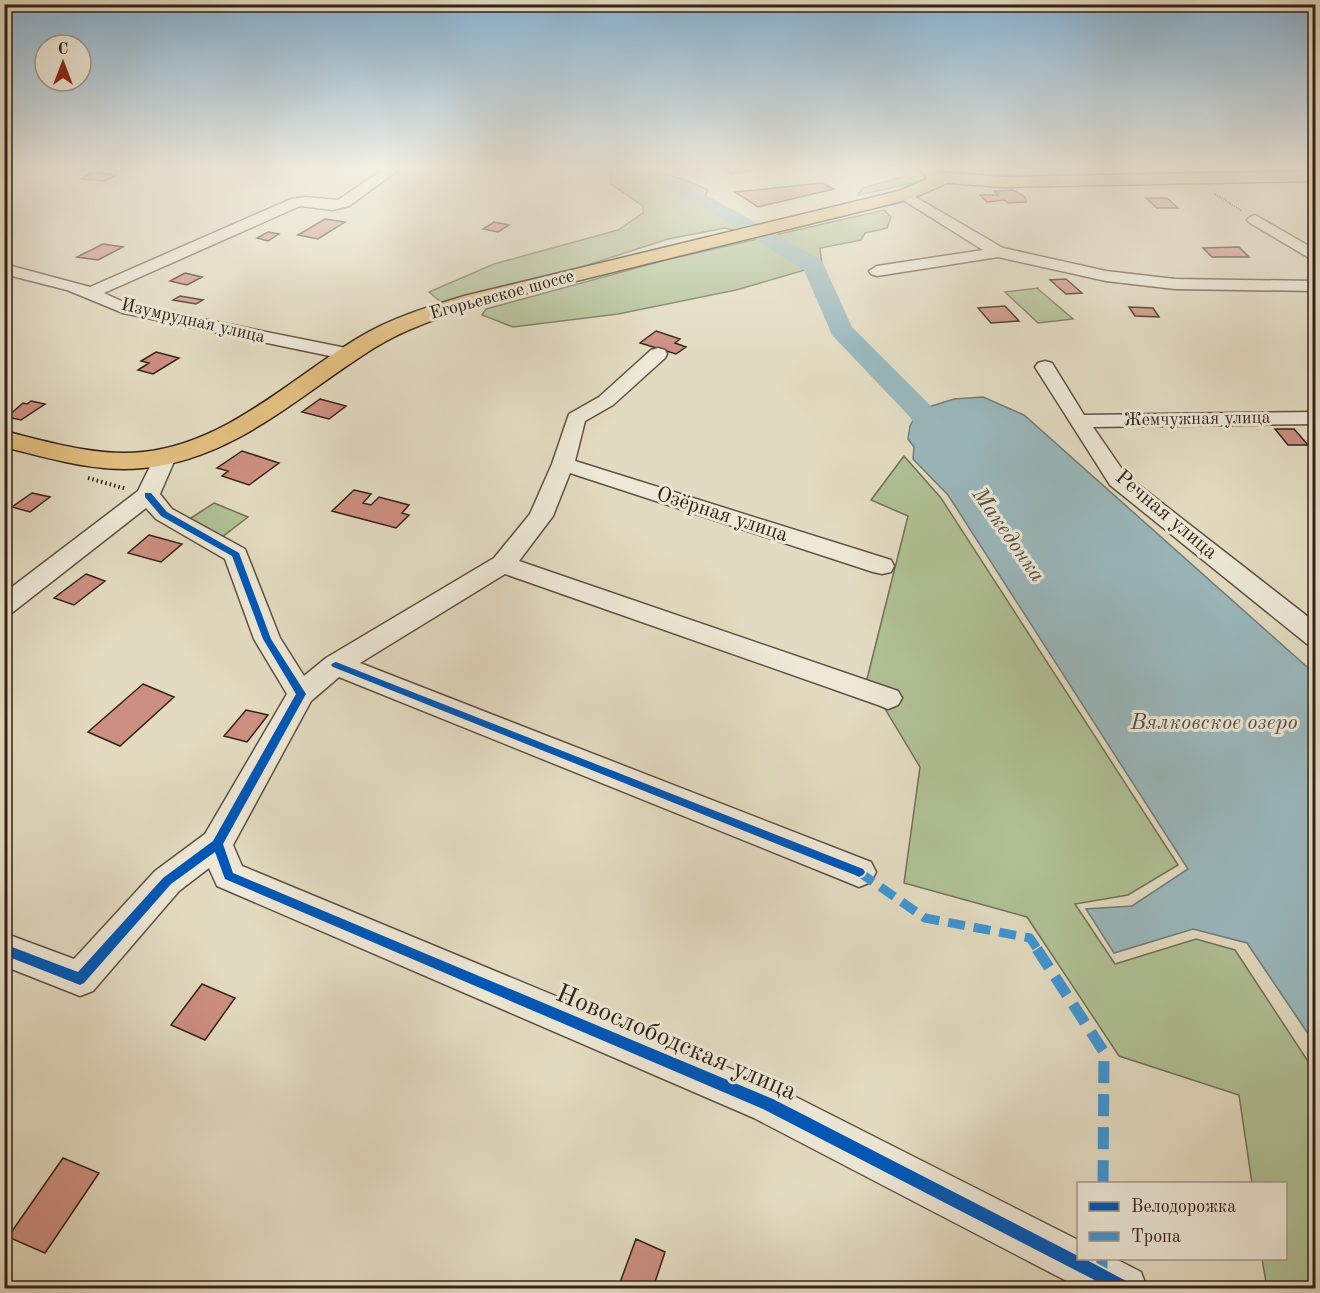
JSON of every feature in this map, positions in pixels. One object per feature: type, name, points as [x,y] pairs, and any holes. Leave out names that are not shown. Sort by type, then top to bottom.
[{"type":"main road","name":"Егорьевское шоссе","points":[[4,439],[92,459],[128,461],[165,457],[204,445],[246,425],[377,336],[407,322],[471,300],[769,228]]},
{"type":"street","points":[[91,293],[237,228]]},
{"type":"street","points":[[959,228],[998,252],[1106,276],[1160,283],[1316,286]]},
{"type":"street","points":[[1269,228],[1316,257]]},
{"type":"street","points":[[877,271],[998,252]]},
{"type":"street","name":"Изумрудная улица","points":[[4,269],[73,286],[123,308],[143,313],[349,354]]},
{"type":"street","points":[[4,949],[80,979],[167,881],[217,844],[302,694],[336,666],[503,564],[541,516],[563,464],[576,418],[606,401],[658,354]]},
{"type":"street","name":"Речная улица","points":[[1045,367],[1118,480],[1316,637]]},
{"type":"street","name":"Жемчужная улица","points":[[1078,421],[1316,418]]},
{"type":"street","points":[[4,606],[148,495],[165,457]]},
{"type":"street","name":"Озёрная улица","points":[[563,464],[882,566]]},
{"type":"street","points":[[148,495],[164,514],[236,555],[267,639],[302,694]]},
{"type":"street","points":[[503,564],[888,698]]},
{"type":"street","points":[[336,666],[859,872]]},
{"type":"street","name":"Новослободская улица","points":[[217,844],[229,876],[768,1104],[1125,1288]]},
{"type":"green space","points":[[723,228],[668,239],[566,272],[442,303],[429,292],[494,264],[618,230]]},
{"type":"green space","points":[[804,228],[886,228],[865,233],[861,240],[820,248],[822,265],[736,290],[618,314],[513,327],[482,315],[486,309],[666,260]]},
{"type":"green space","points":[[1038,288],[1073,319],[1038,323],[1005,292]]},
{"type":"green space","points":[[904,456],[941,498],[1178,865],[1128,895],[1075,904],[1115,964],[1196,939],[1235,950],[1315,1072],[1315,1288],[1267,1288],[1262,1260],[1287,1260],[1287,1182],[1252,1182],[1239,1095],[1119,1056],[1027,917],[904,883],[920,767],[867,679],[908,516],[871,500]]},
{"type":"green space","points":[[214,503],[248,517],[222,537],[188,520]]},
{"type":"water","name":"Вялковское озеро","points":[[983,397],[1024,415],[1315,674],[1315,1044],[1247,943],[1193,929],[1114,953],[1086,909],[1132,906],[1188,869],[948,495],[913,459],[914,447],[908,439],[910,426],[919,410],[954,399]]},
{"type":"building","points":[[309,228],[335,228],[318,239],[298,235]]},
{"type":"building","points":[[484,228],[504,228],[498,232]]},
{"type":"building","points":[[268,232],[279,234],[268,241],[257,238]]},
{"type":"building","points":[[103,244],[123,247],[98,260],[77,257]]},
{"type":"building","points":[[1239,247],[1249,257],[1212,257],[1203,248]]},
{"type":"building","points":[[185,273],[202,277],[187,285],[170,281]]},
{"type":"building","points":[[1066,279],[1082,293],[1066,294],[1050,280]]},
{"type":"building","points":[[180,296],[203,300],[196,304],[173,300]]},
{"type":"building","points":[[1005,306],[1019,321],[991,323],[978,308]]},
{"type":"building","points":[[1129,307],[1153,308],[1159,317],[1135,316]]},
{"type":"building","points":[[656,331],[680,339],[675,343],[686,347],[676,354],[640,343]]},
{"type":"building","points":[[156,352],[179,358],[153,374],[138,370],[149,363],[141,361]]},
{"type":"building","points":[[320,399],[346,406],[329,419],[302,412]]},
{"type":"building","points":[[31,401],[45,404],[21,420],[7,417],[23,403],[27,404]]},
{"type":"building","points":[[1275,429],[1294,429],[1308,445],[1288,445]]},
{"type":"building","points":[[242,451],[279,463],[249,485],[222,476],[228,471],[217,468]]},
{"type":"building","points":[[354,490],[371,494],[363,503],[371,505],[379,497],[409,505],[402,513],[409,515],[396,528],[332,511]]},
{"type":"building","points":[[32,493],[50,497],[30,512],[12,507]]},
{"type":"building","points":[[149,535],[182,544],[161,562],[128,553]]},
{"type":"building","points":[[86,574],[105,581],[74,605],[54,598]]},
{"type":"building","points":[[143,684],[174,697],[120,746],[88,732]]},
{"type":"building","points":[[246,710],[268,715],[247,742],[224,736]]},
{"type":"building","points":[[202,984],[235,998],[205,1040],[171,1025]]},
{"type":"building","points":[[63,1158],[99,1173],[45,1253],[8,1237]]},
{"type":"building","points":[[636,1239],[665,1252],[653,1288],[618,1288]]},
{"type":"waterway","name":"Македонка","points":[[752,228],[814,266],[841,330],[919,410],[949,452]]},
{"type":"marked path","points":[[859,872],[925,918],[1030,938],[1104,1052],[1103,1182]]},
{"type":"marked path","points":[[1102,1260],[1102,1277]]},
{"type":"cycle path","points":[[4,949],[80,979],[167,881],[217,844],[301,694],[267,639],[236,555],[164,514],[148,495]]},
{"type":"cycle path","points":[[336,665],[859,872]]},
{"type":"cycle path","points":[[217,844],[229,876],[768,1104],[1125,1288]]}]
